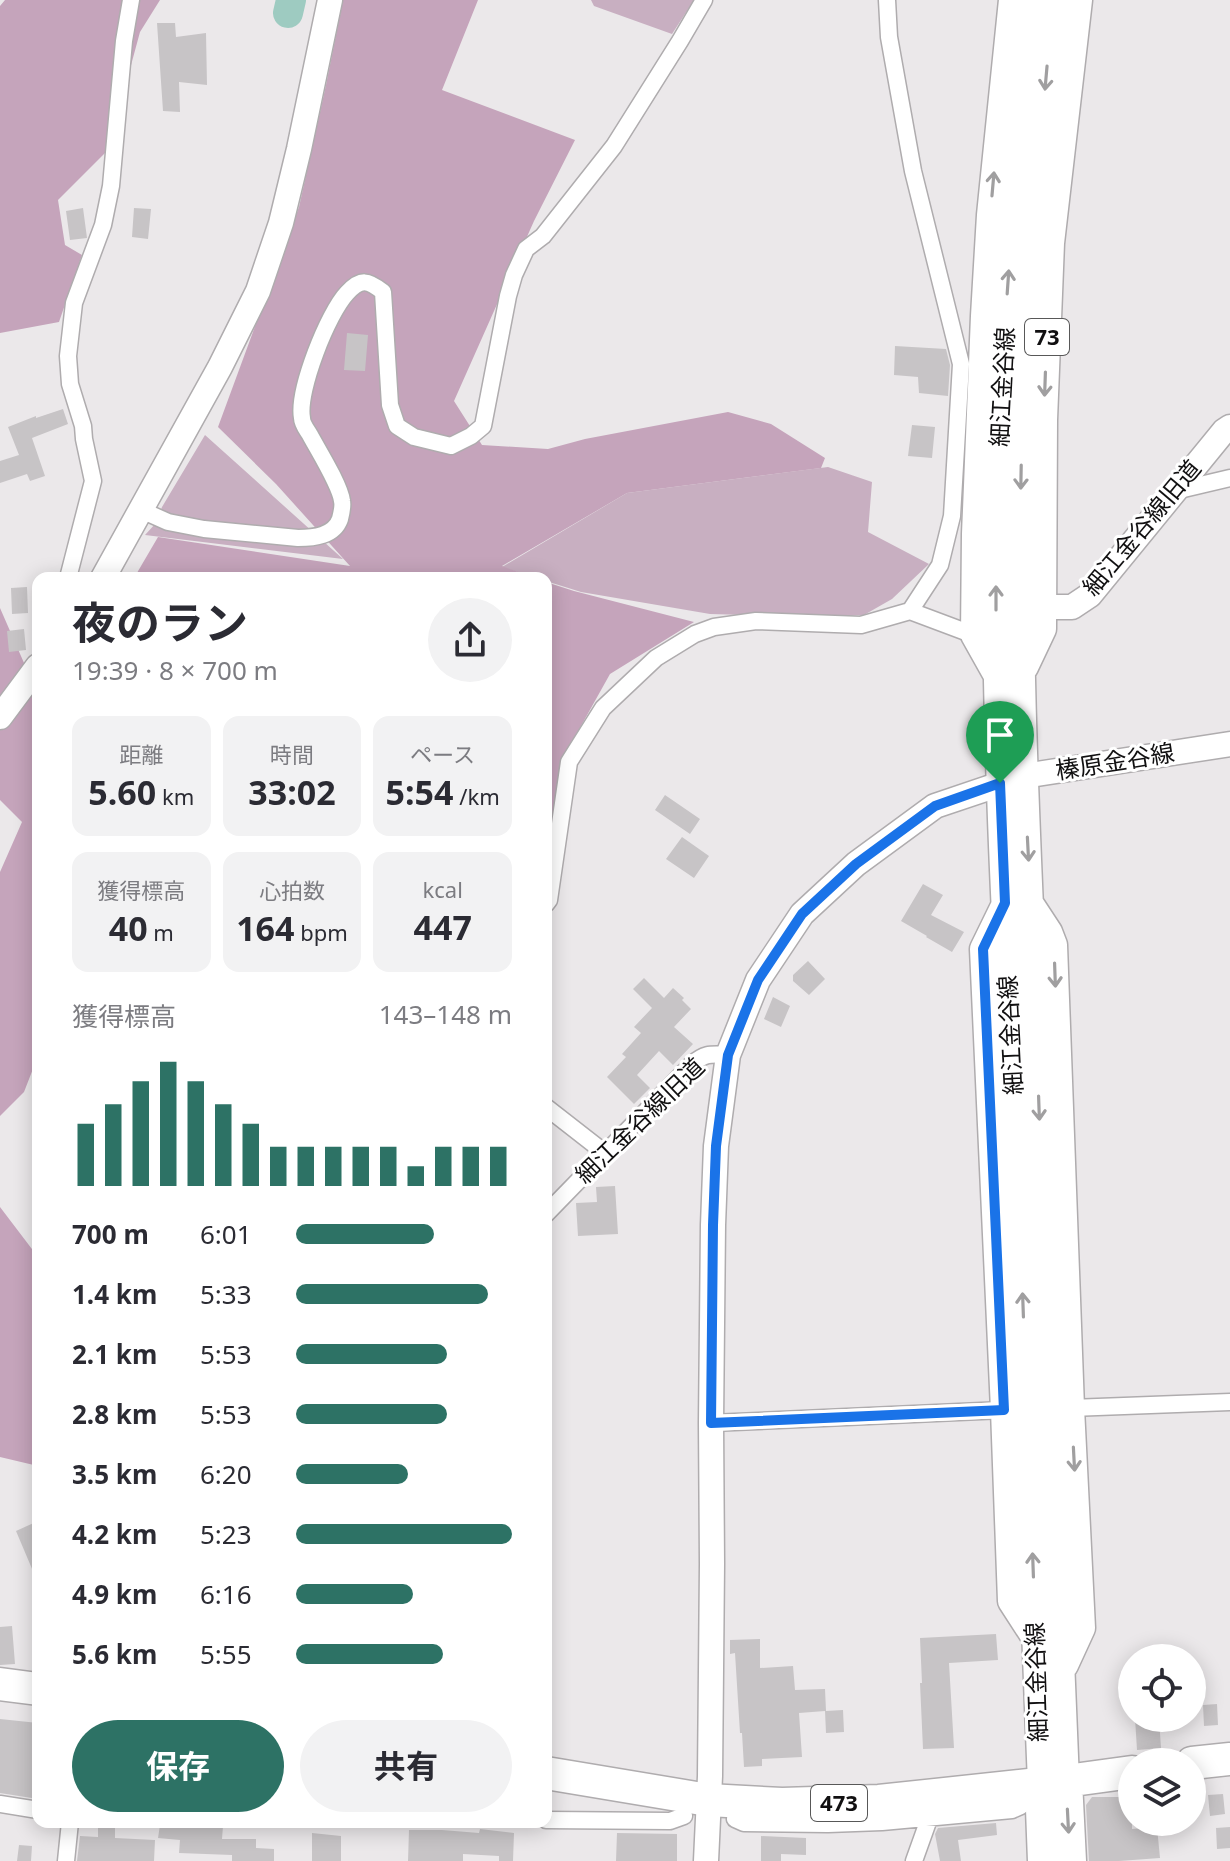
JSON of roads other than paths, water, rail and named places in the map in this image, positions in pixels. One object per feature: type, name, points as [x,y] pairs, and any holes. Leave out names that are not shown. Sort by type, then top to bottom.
[{"type":"highway","points":[[0,1684],[32,1688]]},
{"type":"highway","points":[[1206,1758],[1230,1759]]},
{"type":"highway","name":"473","points":[[552,1774],[696,1808],[782,1804],[881,1812],[1043,1790],[1118,1769]]},
{"type":"highway","points":[[1043,1790],[1044,1861]]},
{"type":"highway","points":[[1043,1790],[1070,1861]]},
{"type":"main road","points":[[1010,673],[974,635],[985,302],[995,156],[1012,0]]},
{"type":"main road","name":"細江金谷線","points":[[1034,0],[1015,187],[997,517],[1010,673],[1018,903],[1062,1673],[1043,1790]]},
{"type":"main road","name":"細江金谷線","points":[[1010,673],[1020,543],[1025,347],[1038,165],[1055,0]]},
{"type":"main road","name":"73","points":[[1010,673],[1043,629],[1044,420],[1051,243],[1079,0]]},
{"type":"main road","points":[[1035,1638],[1011,1601],[983,949],[1018,903],[1049,932],[1054,945],[1082,1628],[1062,1673]]},
{"type":"main road","name":"細江金谷線","points":[[1018,903],[1023,1284],[1043,1790]]},
{"type":"street","points":[[70,572],[93,481],[83,426],[70,384],[68,356],[74,303],[103,225],[111,186],[124,41],[131,0]]},
{"type":"street","points":[[106,572],[220,367],[258,291],[281,223],[330,0]]},
{"type":"street","points":[[141,510],[168,522],[204,529],[283,537],[313,538],[334,528],[339,522],[342,501],[332,474],[301,419],[303,394],[316,351],[341,300],[354,285],[363,282],[371,283],[383,292],[390,405],[397,426],[414,437],[451,446],[483,426],[508,296],[526,249],[543,236],[614,146],[704,0]]},
{"type":"street","points":[[887,0],[889,37],[913,171],[961,364],[952,516],[940,565],[910,611]]},
{"type":"street","name":"細江金谷線旧道","points":[[1044,607],[1072,607],[1090,595],[1230,427]]},
{"type":"street","points":[[1175,491],[1230,478]]},
{"type":"street","points":[[552,879],[569,762],[603,708],[656,658],[695,634],[714,627],[756,621],[861,625],[910,611],[974,635]]},
{"type":"street","points":[[0,717],[32,674]]},
{"type":"street","name":"榛原金谷線","points":[[1012,779],[1230,744]]},
{"type":"street","name":"細江金谷線旧道","points":[[552,1208],[691,1065],[708,1054],[728,1055],[758,980],[802,914],[856,864],[935,806],[1012,779]]},
{"type":"street","points":[[706,1861],[696,1808],[712,1564],[716,1146],[728,1055]]},
{"type":"street","points":[[552,1112],[605,1153]]},
{"type":"street","points":[[1071,1408],[1230,1402]]},
{"type":"street","points":[[711,1423],[1004,1410]]},
{"type":"street","points":[[735,1819],[744,1823],[828,1824],[881,1812],[929,1819],[1012,1810],[1043,1790]]},
{"type":"street","points":[[0,1804],[32,1809]]},
{"type":"street","points":[[552,1820],[670,1821],[696,1808]]},
{"type":"street","points":[[914,1861],[929,1819]]},
{"type":"street","points":[[66,1861],[69,1828]]},
{"type":"waterway","points":[[288,13],[291,0]]}]
